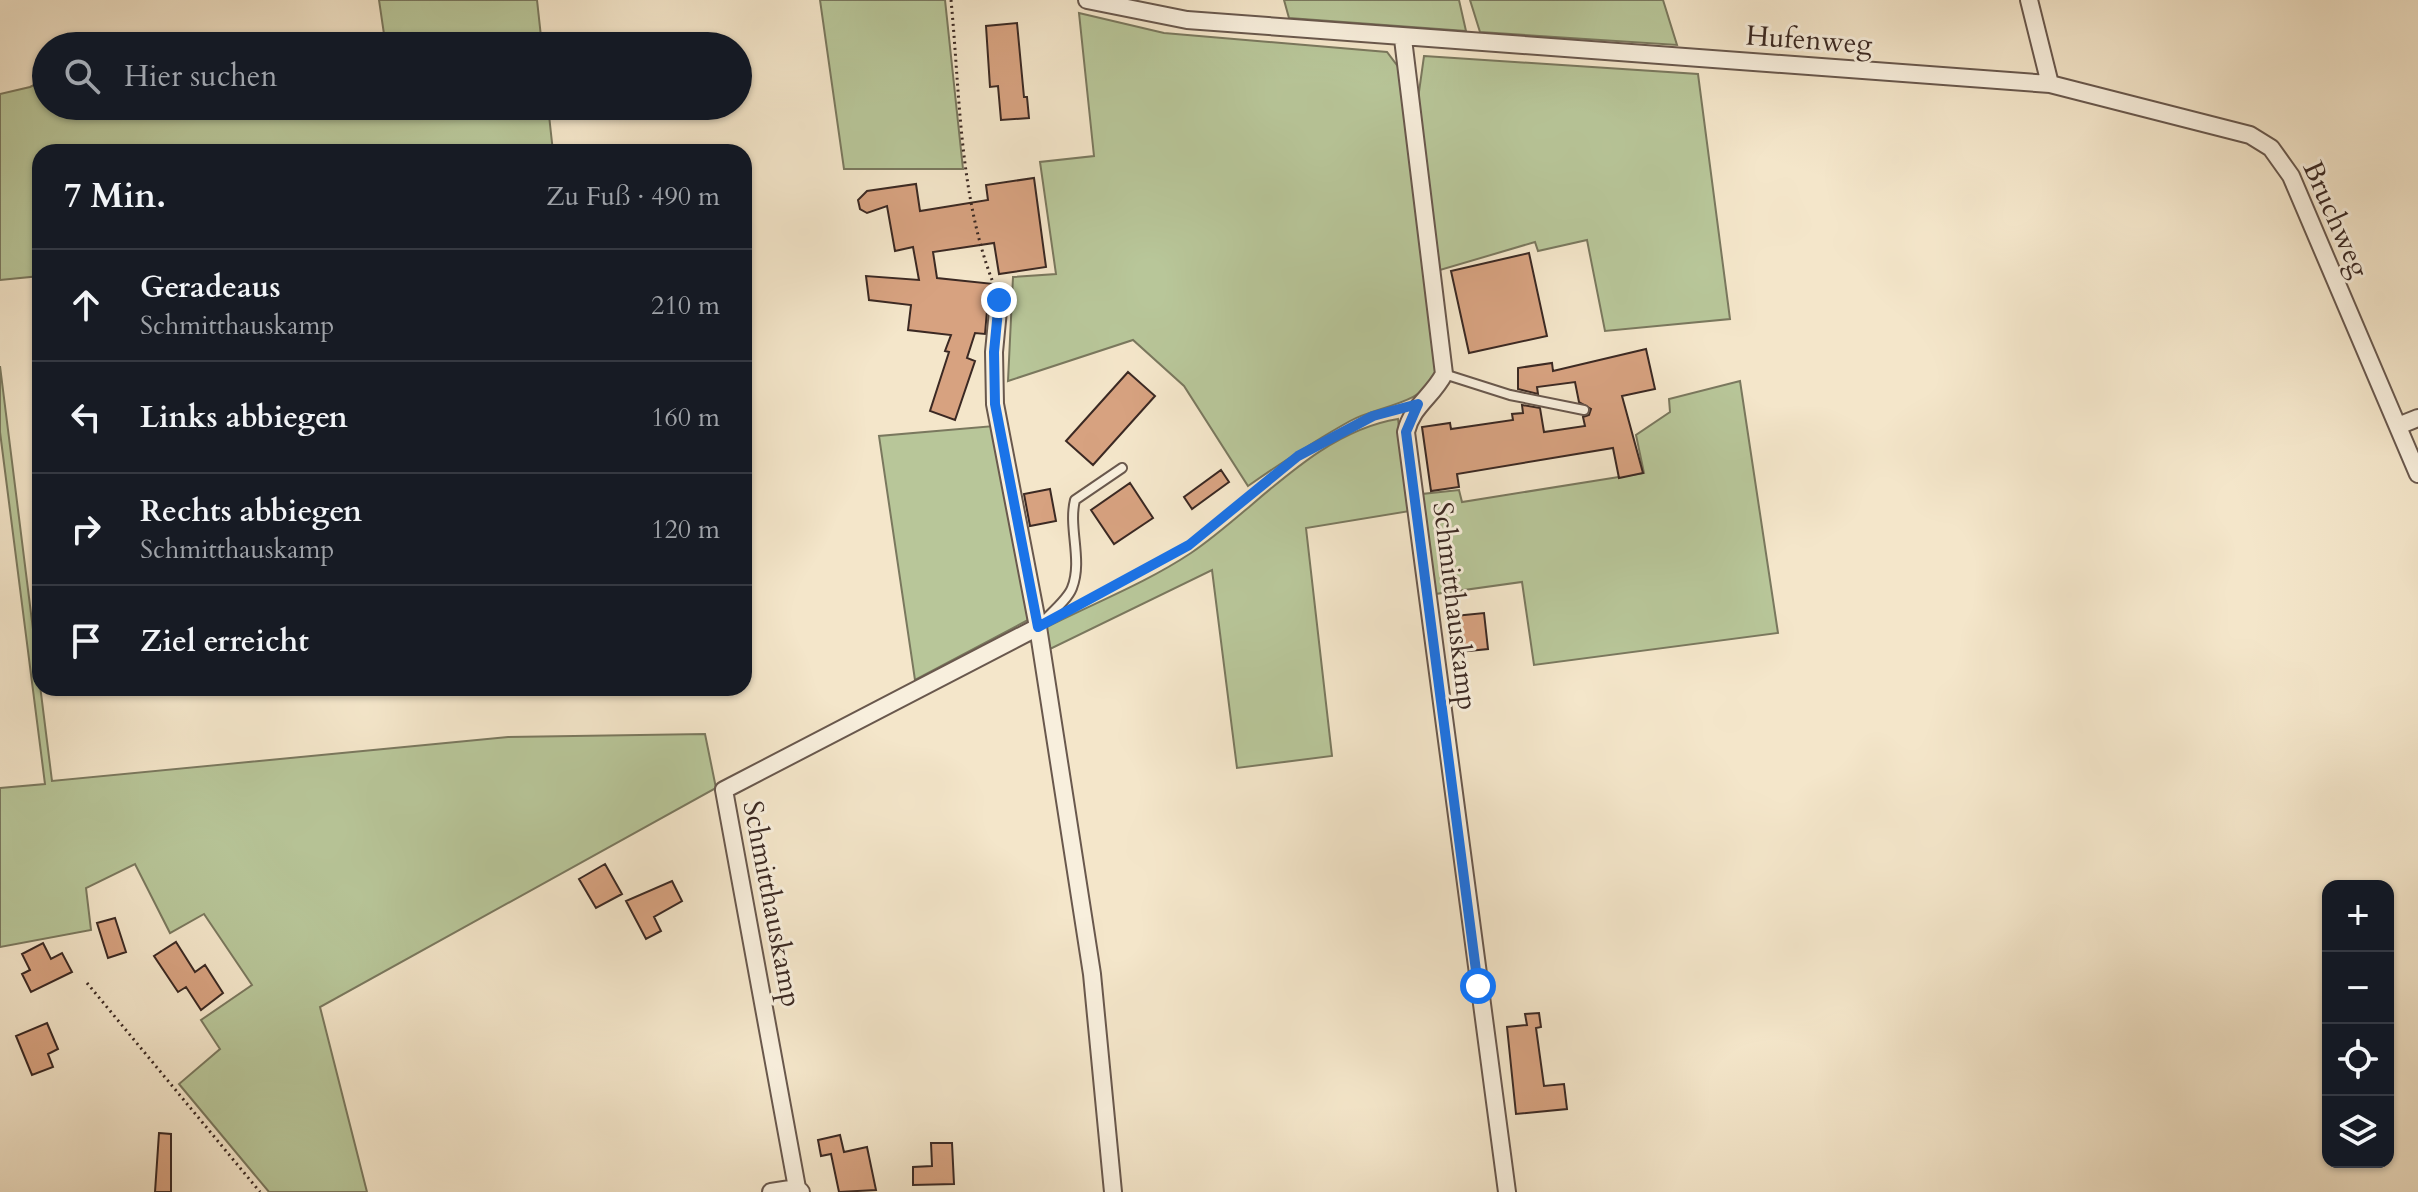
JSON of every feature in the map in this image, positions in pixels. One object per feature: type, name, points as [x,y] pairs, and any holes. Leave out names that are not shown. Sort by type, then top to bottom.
[{"type":"street","name":"Hufenweg","points":[[1087,0],[1187,20],[1403,39],[2050,84]]},
{"type":"street","points":[[2029,0],[2050,84]]},
{"type":"street","points":[[1403,39],[1444,374]]},
{"type":"street","name":"Bruchweg","points":[[2050,84],[2250,135],[2271,148],[2291,176],[2418,474]]},
{"type":"street","points":[[999,300],[994,352],[995,404],[1038,627],[1092,974],[1113,1192]]},
{"type":"street","name":"Schmitthauskamp","points":[[1444,374],[1435,392],[1418,404],[1406,432],[1507,1192]]},
{"type":"street","points":[[2398,426],[2418,418]]},
{"type":"street","name":"Schmitthauskamp","points":[[771,1192],[799,1190],[724,790],[1038,627]]},
{"type":"lane","points":[[1444,374],[1510,395],[1584,410]]},
{"type":"lane","points":[[1038,627],[1072,589],[1076,557],[1070,521],[1075,500],[1122,468]]},
{"type":"path","points":[[951,0],[969,177],[982,255],[999,300]]},
{"type":"path","points":[[1079,604],[1189,545],[1298,456],[1373,416],[1418,404]]},
{"type":"path","points":[[87,983],[260,1192]]},
{"type":"green space","points":[[379,0],[537,0],[540,32],[384,32]]},
{"type":"green space","points":[[820,0],[945,0],[963,169],[844,169]]},
{"type":"green space","points":[[1284,0],[1459,0],[1466,31],[1289,18]]},
{"type":"green space","points":[[1470,0],[1663,0],[1677,45],[1480,32]]},
{"type":"green space","points":[[1079,13],[1164,33],[1387,52],[1399,68],[1437,375],[1429,385],[1409,399],[1350,421],[1248,486],[1184,386],[1133,340],[1008,381],[1013,277],[1056,274],[1040,162],[1094,156]]},
{"type":"green space","points":[[1424,56],[1698,74],[1730,319],[1605,331],[1587,240],[1538,251],[1535,242],[1440,270],[1417,106]]},
{"type":"green space","points":[[30,87],[32,120],[550,120],[552,144],[32,144],[32,277],[0,280],[0,94]]},
{"type":"green space","points":[[0,366],[32,621],[32,682],[0,432]]},
{"type":"green space","points":[[1740,381],[1778,633],[1534,665],[1522,582],[1435,594],[1422,494],[1459,490],[1462,502],[1644,473],[1636,435],[1670,412],[1669,399]]},
{"type":"green space","points":[[1398,419],[1410,511],[1306,528],[1332,756],[1237,768],[1212,570],[1048,650],[1045,628],[1174,564],[1215,535],[1288,474],[1340,439]]},
{"type":"green space","points":[[994,426],[1028,620],[915,680],[879,436]]},
{"type":"green space","points":[[34,696],[41,696],[52,781],[508,737],[705,734],[716,788],[320,1007],[367,1192],[269,1192],[179,1084],[220,1049],[201,1020],[252,985],[204,914],[170,933],[135,864],[86,888],[91,930],[0,947],[0,788],[45,784]]},
{"type":"building","points":[[1017,23],[1029,118],[1001,120],[998,86],[990,87],[986,26]]},
{"type":"building","points":[[1034,178],[1046,267],[999,274],[994,243],[933,252],[937,278],[994,284],[988,299],[985,334],[975,333],[967,358],[975,361],[955,420],[930,411],[949,352],[945,351],[951,335],[908,330],[911,305],[869,300],[866,276],[919,280],[913,247],[895,251],[887,206],[867,213],[860,209],[858,200],[867,191],[916,184],[920,211],[988,200],[986,185]]},
{"type":"building","points":[[1529,253],[1547,336],[1469,353],[1451,271]]},
{"type":"building","points":[[1646,349],[1655,389],[1622,396],[1643,473],[1619,478],[1613,448],[1457,474],[1459,487],[1431,491],[1422,427],[1450,423],[1451,429],[1513,420],[1512,414],[1523,413],[1522,405],[1540,408],[1544,432],[1585,426],[1583,417],[1589,415],[1591,409],[1579,402],[1575,382],[1537,387],[1538,394],[1518,389],[1518,368],[1552,363],[1553,371]]},
{"type":"building","points":[[1128,372],[1155,396],[1093,465],[1066,441]]},
{"type":"building","points":[[1221,470],[1229,482],[1192,509],[1184,497]]},
{"type":"building","points":[[1130,483],[1153,518],[1114,544],[1091,510]]},
{"type":"building","points":[[1050,489],[1056,521],[1030,526],[1024,494]]},
{"type":"building","points":[[1484,613],[1488,649],[1459,652],[1455,616]]},
{"type":"building","points":[[605,864],[622,894],[596,908],[579,879]]},
{"type":"building","points":[[672,881],[682,901],[654,917],[661,931],[646,939],[626,901]]},
{"type":"building","points":[[115,918],[126,952],[108,958],[97,923]]},
{"type":"building","points":[[176,942],[195,972],[205,965],[223,993],[201,1010],[186,987],[178,992],[154,956]]},
{"type":"building","points":[[43,943],[51,959],[62,953],[72,972],[31,992],[22,974],[30,970],[22,954]]},
{"type":"building","points":[[1539,1013],[1541,1027],[1536,1028],[1544,1086],[1564,1084],[1567,1109],[1516,1114],[1507,1027],[1527,1025],[1525,1014]]},
{"type":"building","points":[[47,1023],[58,1049],[48,1054],[53,1067],[32,1075],[16,1036]]},
{"type":"building","points":[[159,1133],[171,1134],[171,1192],[155,1192]]},
{"type":"building","points":[[840,1135],[844,1152],[867,1147],[876,1190],[839,1192],[831,1154],[821,1156],[818,1140]]},
{"type":"building","points":[[931,1143],[952,1143],[954,1184],[913,1185],[913,1167],[932,1166]]},
{"type":"route","points":[[999,300],[994,352],[995,404],[1038,627],[1189,545],[1298,456],[1373,416],[1418,404],[1409,418],[1406,432],[1478,986]]}]
